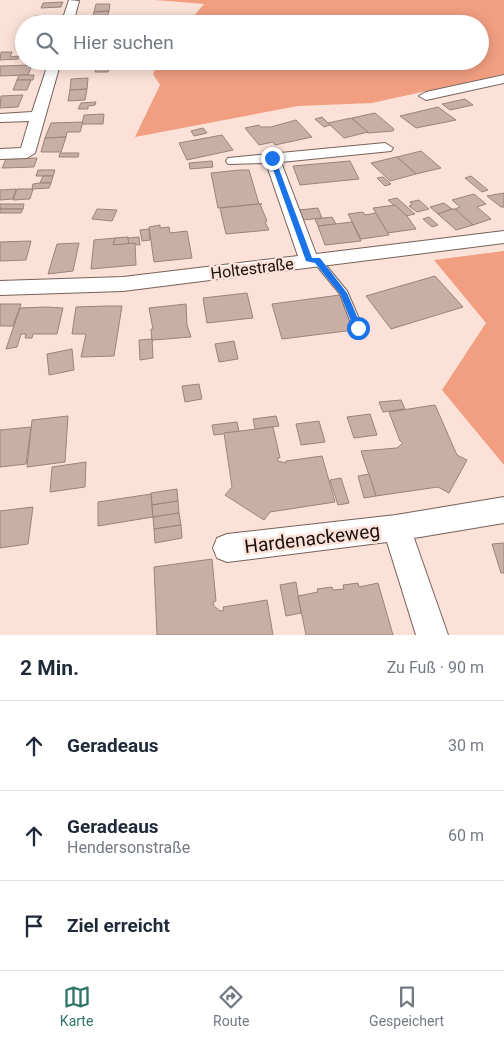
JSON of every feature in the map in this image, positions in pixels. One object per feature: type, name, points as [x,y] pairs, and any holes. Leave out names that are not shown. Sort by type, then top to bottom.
[{"type":"street","points":[[70,15],[74,1]]},
{"type":"street","points":[[0,154],[26,153],[52,70]]},
{"type":"street","points":[[426,96],[504,79]]},
{"type":"street","points":[[0,118],[38,116]]},
{"type":"street","points":[[234,161],[385,148]]},
{"type":"street","points":[[272,158],[313,261]]},
{"type":"street","name":"Holtestraße","points":[[0,288],[123,284],[504,237]]},
{"type":"street","name":"Hardenackeweg","points":[[228,548],[396,528],[504,510]]},
{"type":"street","name":"Hardenackeweg","points":[[396,528],[432,635]]},
{"type":"lane","points":[[313,261],[344,293],[358,328]]},
{"type":"shaded area","points":[[155,0],[504,0],[504,74],[372,103],[298,106],[135,137],[160,85],[153,74],[155,70],[489,70],[489,15],[195,15],[204,4]]},
{"type":"shaded area","points":[[504,251],[504,465],[442,390],[486,323],[434,260]]},
{"type":"building","points":[[63,2],[61,7],[41,8],[43,3]]},
{"type":"building","points":[[96,4],[110,4],[109,11],[94,12]]},
{"type":"building","points":[[109,11],[108,15],[93,15],[94,12]]},
{"type":"building","points":[[1,52],[12,52],[10,57],[15,56],[15,59],[0,60]]},
{"type":"building","points":[[0,66],[15,66],[15,70],[30,70],[28,75],[0,76]]},
{"type":"building","points":[[96,70],[108,70],[108,72],[95,72]]},
{"type":"building","points":[[19,75],[34,75],[33,80],[17,80]]},
{"type":"building","points":[[88,78],[87,89],[70,90],[71,79]]},
{"type":"building","points":[[17,80],[31,80],[27,90],[13,90]]},
{"type":"building","points":[[87,89],[85,100],[68,101],[70,90]]},
{"type":"building","points":[[23,95],[18,107],[0,108],[1,96]]},
{"type":"building","points":[[465,99],[473,105],[450,110],[442,104]]},
{"type":"building","points":[[96,102],[95,105],[88,106],[88,109],[78,109],[81,103]]},
{"type":"building","points":[[438,107],[456,120],[416,128],[400,116]]},
{"type":"building","points":[[375,113],[394,129],[393,131],[368,133],[352,118]]},
{"type":"building","points":[[104,114],[103,124],[82,124],[84,115]]},
{"type":"building","points":[[322,117],[330,125],[324,127],[315,119]]},
{"type":"building","points":[[351,118],[368,132],[344,138],[328,123]]},
{"type":"building","points":[[296,120],[312,137],[275,145],[273,142],[259,145],[245,128],[259,125],[261,127],[271,127]]},
{"type":"building","points":[[83,122],[80,132],[67,132],[66,137],[45,138],[51,123]]},
{"type":"building","points":[[203,128],[207,133],[194,136],[191,131]]},
{"type":"building","points":[[222,135],[233,150],[187,160],[179,143]]},
{"type":"building","points":[[66,137],[61,152],[41,152],[45,138]]},
{"type":"building","points":[[421,151],[441,168],[416,174],[397,157]]},
{"type":"building","points":[[60,153],[79,153],[78,157],[59,157]]},
{"type":"building","points":[[397,157],[416,174],[390,181],[371,163]]},
{"type":"building","points":[[37,158],[34,167],[2,168],[6,159]]},
{"type":"building","points":[[212,161],[213,167],[190,169],[189,163]]},
{"type":"building","points":[[350,161],[359,179],[300,185],[293,166]]},
{"type":"building","points":[[38,170],[55,170],[53,176],[36,176]]},
{"type":"building","points":[[249,170],[259,204],[218,208],[211,173]]},
{"type":"building","points":[[43,176],[53,176],[51,183],[40,183]]},
{"type":"building","points":[[471,176],[488,190],[482,192],[465,178]]},
{"type":"building","points":[[383,177],[391,184],[385,186],[377,178]]},
{"type":"building","points":[[51,183],[49,188],[32,189],[33,184]]},
{"type":"building","points":[[16,189],[13,199],[0,200],[0,190]]},
{"type":"building","points":[[17,189],[33,189],[30,199],[13,200]]},
{"type":"building","points":[[504,193],[504,207],[501,207],[487,196]]},
{"type":"building","points":[[474,194],[486,204],[477,207],[491,219],[473,225],[455,209],[460,207],[452,200]]},
{"type":"building","points":[[397,198],[415,214],[406,216],[388,200]]},
{"type":"building","points":[[419,200],[429,209],[417,212],[409,206],[412,205],[410,202]]},
{"type":"building","points":[[444,203],[452,209],[438,214],[430,207]]},
{"type":"building","points":[[0,204],[24,204],[23,209],[0,209]]},
{"type":"building","points":[[260,204],[269,230],[226,234],[220,208]]},
{"type":"building","points":[[395,205],[407,216],[416,229],[387,233],[373,208]]},
{"type":"building","points":[[318,208],[322,218],[303,220],[299,210]]},
{"type":"building","points":[[0,209],[23,209],[21,213],[0,213]]},
{"type":"building","points":[[97,209],[117,210],[112,221],[92,219]]},
{"type":"building","points":[[455,209],[473,225],[456,230],[438,214]]},
{"type":"building","points":[[363,212],[365,215],[376,213],[389,235],[361,239],[348,214]]},
{"type":"building","points":[[332,217],[336,224],[318,226],[315,219]]},
{"type":"building","points":[[429,217],[438,225],[432,227],[423,219]]},
{"type":"building","points":[[352,222],[361,241],[325,245],[318,226]]},
{"type":"building","points":[[160,225],[160,228],[169,227],[170,233],[187,231],[192,258],[154,262],[149,227]]},
{"type":"building","points":[[149,229],[150,240],[142,241],[140,230]]},
{"type":"building","points":[[128,237],[129,244],[113,245],[115,238]]},
{"type":"building","points":[[139,237],[140,245],[129,244],[128,238]]},
{"type":"building","points":[[115,238],[113,245],[135,243],[136,265],[91,269],[94,240]]},
{"type":"building","points":[[31,241],[26,260],[0,261],[0,242]]},
{"type":"building","points":[[79,243],[73,271],[48,274],[57,244]]},
{"type":"building","points":[[435,276],[463,307],[391,329],[366,296]]},
{"type":"building","points":[[247,293],[253,318],[207,323],[203,298]]},
{"type":"building","points":[[340,295],[354,330],[282,339],[272,304]]},
{"type":"building","points":[[0,304],[21,304],[13,326],[0,326]]},
{"type":"building","points":[[186,304],[187,325],[191,337],[153,340],[152,342],[151,329],[153,329],[149,308]]},
{"type":"building","points":[[122,306],[114,356],[81,357],[86,334],[72,334],[76,307]]},
{"type":"building","points":[[20,308],[63,308],[57,334],[33,334],[32,338],[25,338],[26,334],[21,334],[17,347],[6,349]]},
{"type":"building","points":[[152,339],[153,358],[140,360],[139,340]]},
{"type":"building","points":[[234,341],[238,359],[219,362],[215,344]]},
{"type":"building","points":[[72,349],[74,370],[49,375],[47,354]]},
{"type":"building","points":[[199,384],[202,399],[185,402],[182,386]]},
{"type":"building","points":[[401,400],[405,409],[383,412],[379,402]]},
{"type":"building","points":[[435,405],[457,455],[467,460],[449,493],[438,487],[376,496],[361,451],[397,448],[403,443],[400,441],[389,412]]},
{"type":"building","points":[[370,414],[377,435],[354,438],[347,417]]},
{"type":"building","points":[[68,416],[65,462],[27,467],[32,420]]},
{"type":"building","points":[[276,416],[279,426],[255,429],[253,419]]},
{"type":"building","points":[[319,421],[325,442],[301,445],[296,424]]},
{"type":"building","points":[[237,422],[239,432],[214,435],[212,425]]},
{"type":"building","points":[[31,427],[26,464],[0,467],[0,430]]},
{"type":"building","points":[[273,427],[280,458],[277,458],[278,461],[286,463],[286,461],[322,456],[335,502],[270,512],[264,520],[225,495],[232,487],[224,433]]},
{"type":"building","points":[[86,462],[85,487],[50,492],[52,467]]},
{"type":"building","points":[[369,474],[376,496],[364,498],[358,476]]},
{"type":"building","points":[[341,478],[349,503],[338,505],[330,480]]},
{"type":"building","points":[[177,489],[178,501],[152,505],[151,493]]},
{"type":"building","points":[[151,494],[153,517],[98,526],[98,502]]},
{"type":"building","points":[[178,501],[179,513],[153,517],[152,505]]},
{"type":"building","points":[[33,507],[28,544],[0,548],[0,511]]},
{"type":"building","points":[[179,513],[181,525],[154,529],[153,517]]},
{"type":"building","points":[[181,525],[182,538],[155,543],[154,529]]},
{"type":"building","points":[[504,543],[504,573],[501,573],[492,544]]},
{"type":"building","points":[[212,559],[216,601],[213,602],[214,606],[220,611],[224,610],[223,607],[267,600],[273,635],[157,635],[154,567]]},
{"type":"building","points":[[296,582],[301,613],[286,616],[280,585]]},
{"type":"building","points":[[358,583],[359,587],[378,583],[393,635],[306,635],[298,596],[318,592],[317,589],[332,587],[333,590],[344,589],[343,585]]},
{"type":"route","points":[[272,158],[309,261],[317,260],[344,293],[358,328]]}]
